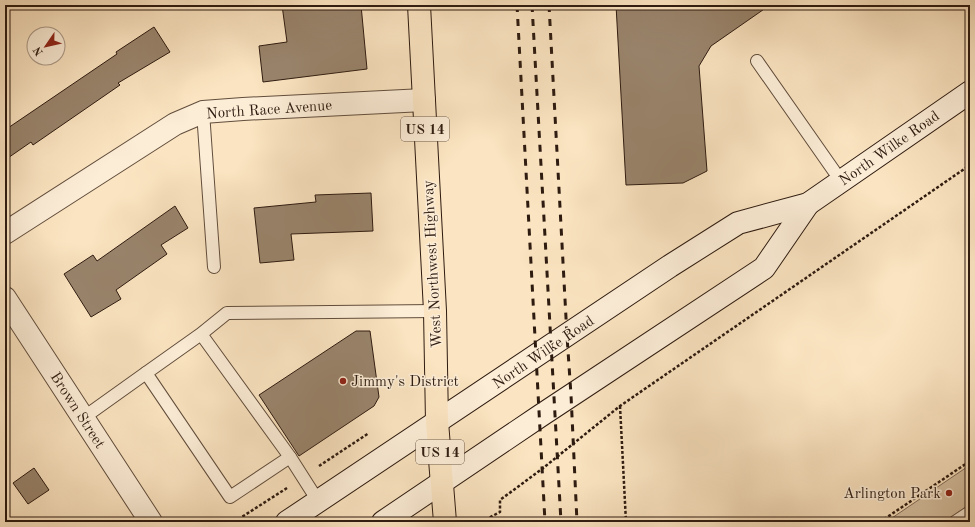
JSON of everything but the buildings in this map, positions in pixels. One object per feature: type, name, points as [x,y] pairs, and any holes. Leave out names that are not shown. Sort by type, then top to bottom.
[{"type":"main road","name":"West Northwest Highway","points":[[420,5],[435,311],[437,422],[445,522]]},
{"type":"main road","name":"North Wilke Road","points":[[287,522],[670,266],[738,223],[808,204],[970,92]]},
{"type":"main road","name":"North Race Avenue","points":[[5,233],[175,124],[203,112],[424,100]]},
{"type":"main road","name":"North Wilke Road","points":[[383,522],[764,268],[808,204]]},
{"type":"main road","name":"Brown Street","points":[[5,298],[151,522]]},
{"type":"lane","points":[[757,61],[842,181]]},
{"type":"lane","points":[[203,112],[214,267]]},
{"type":"lane","points":[[83,418],[201,334],[227,313],[435,311]]},
{"type":"lane","points":[[201,334],[290,457],[318,501]]},
{"type":"lane","points":[[146,373],[230,497],[290,457]]},
{"type":"lane","points":[[955,522],[970,512]]},
{"type":"path","points":[[482,522],[500,512],[500,500],[542,469],[620,406],[970,165]]},
{"type":"path","points":[[620,406],[626,522]]},
{"type":"path","points":[[880,522],[970,461]]},
{"type":"shaded area","name":"Arlington Park","points":[[970,465],[970,522],[886,522]]},
{"type":"railway","points":[[517,5],[545,522]]},
{"type":"railway","points":[[532,5],[561,522]]},
{"type":"railway","points":[[549,5],[577,522]]},
{"type":"place","name":"Jimmy's District","points":[[343,381]]},
{"type":"place","name":"Arlington Park","points":[[949,493]]}]
